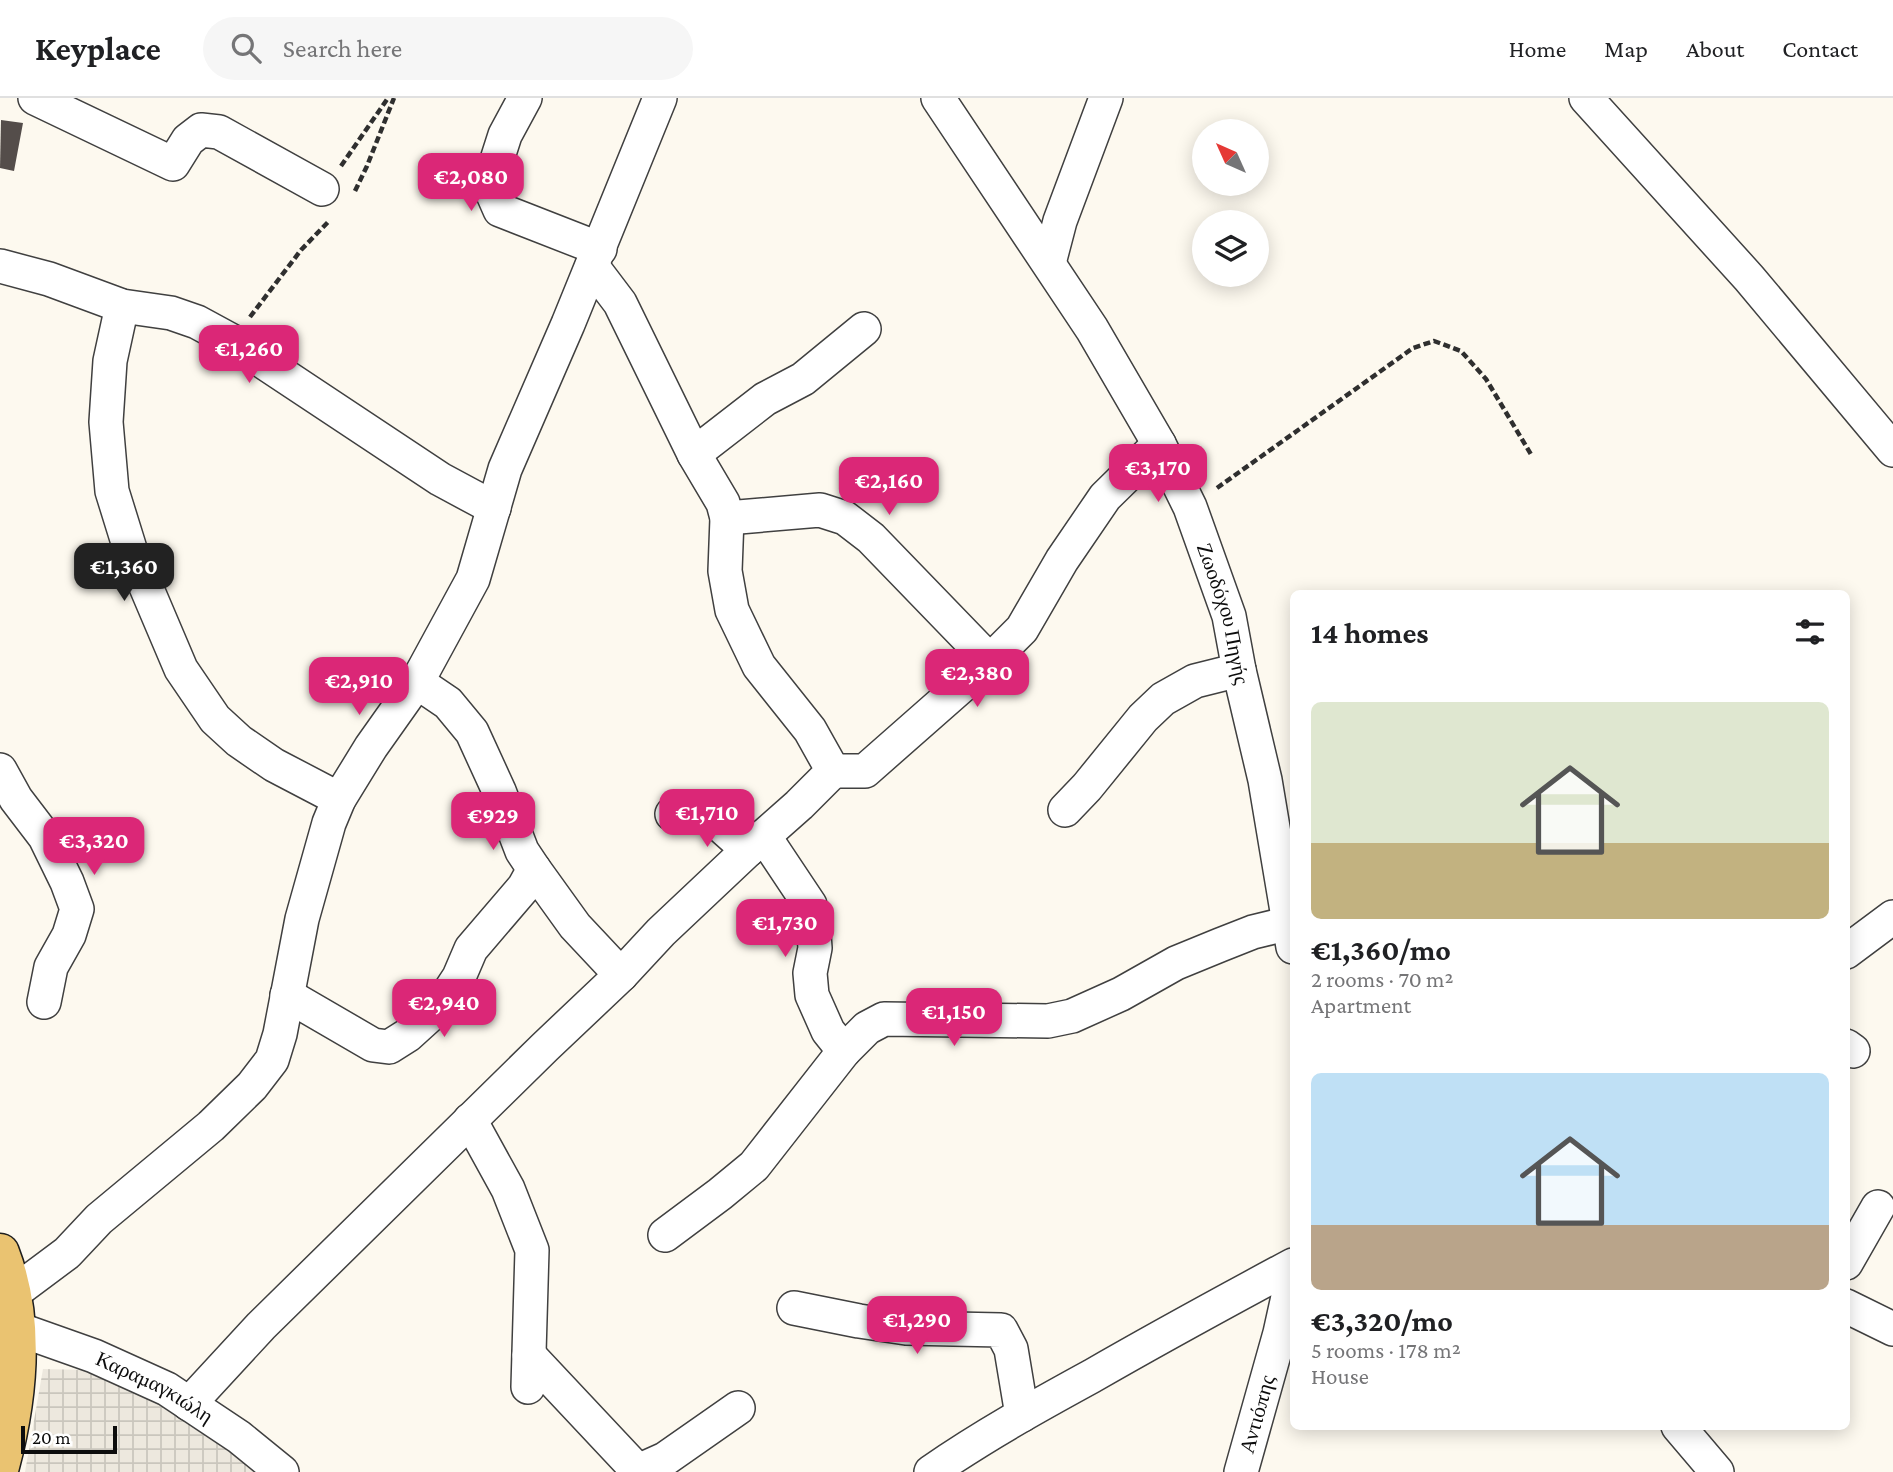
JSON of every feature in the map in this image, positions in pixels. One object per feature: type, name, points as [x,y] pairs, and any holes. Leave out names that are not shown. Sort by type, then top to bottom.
[{"type":"main road","points":[[0,1253],[14,1311],[17,1358],[11,1419],[0,1466]]},
{"type":"street","points":[[35,98],[173,164],[188,140],[201,130],[219,132],[322,189]]},
{"type":"street","points":[[525,98],[505,135],[489,186],[500,210],[596,258],[694,454],[723,503],[727,518],[725,570],[732,610],[759,666],[810,730],[833,771]]},
{"type":"street","points":[[14,1311],[99,1219],[211,1126],[252,1086],[272,1060],[281,1034],[302,919],[329,823],[339,800],[371,747],[417,682],[473,579],[505,469],[596,258],[660,98]]},
{"type":"street","name":"Ζωοδόχου Πηγής","points":[[938,98],[1092,329],[1159,444],[1190,507],[1228,616],[1265,780],[1290,924]]},
{"type":"street","points":[[1049,263],[1060,221],[1106,98]]},
{"type":"street","points":[[1586,98],[1749,278],[1893,450]]},
{"type":"street","points":[[0,265],[49,279],[122,306],[171,313],[197,322],[440,478],[494,508]]},
{"type":"street","points":[[122,306],[110,361],[106,422],[112,491],[130,549],[181,669],[215,719],[239,741],[274,765],[339,800]]},
{"type":"street","points":[[694,454],[765,399],[803,379],[864,329]]},
{"type":"street","points":[[189,1404],[261,1326],[470,1119],[621,975],[661,932],[833,771],[865,771],[990,661],[1022,629],[1062,560],[1105,497],[1159,444]]},
{"type":"street","points":[[727,518],[820,510],[845,518],[871,538],[990,661]]},
{"type":"street","points":[[1065,810],[1143,718],[1163,699],[1195,681],[1239,670]]},
{"type":"street","points":[[417,682],[448,703],[472,732],[522,851],[575,926],[621,975]]},
{"type":"street","points":[[0,770],[16,799],[45,837],[78,909],[69,935],[51,967],[44,1002]]},
{"type":"street","points":[[672,814],[692,808],[756,843],[810,905],[815,948],[810,974],[812,995],[828,1031],[844,1051]]},
{"type":"street","points":[[287,995],[373,1045],[389,1047],[408,1035],[440,1006],[459,977],[471,949],[524,887],[534,869]]},
{"type":"street","points":[[1850,949],[1893,917]]},
{"type":"street","points":[[665,1235],[754,1166],[844,1051],[867,1028],[884,1019],[1048,1021],[1072,1016],[1121,994],[1176,963],[1253,932],[1290,935]]},
{"type":"street","points":[[470,1119],[508,1189],[532,1250],[529,1371],[636,1471],[664,1459],[738,1408]]},
{"type":"street","points":[[1850,1256],[1878,1207]]},
{"type":"street","points":[[931,1472],[1022,1415],[1290,1267]]},
{"type":"street","name":"Αντιόπης","points":[[1241,1472],[1290,1288]]},
{"type":"street","points":[[794,1308],[906,1328],[1001,1330],[1011,1349],[1022,1415]]},
{"type":"street","points":[[1850,1308],[1893,1329]]},
{"type":"street","name":"Καραμαγκιώλη","points":[[14,1311],[94,1356],[167,1389],[239,1437],[282,1472]]},
{"type":"street","points":[[1681,1430],[1717,1472]]},
{"type":"path","points":[[322,189],[344,163],[388,98]]},
{"type":"path","points":[[1190,507],[1413,348],[1434,341],[1461,351],[1486,379],[1532,456]]},
{"type":"shaded area","points":[[43,1369],[86,1370],[140,1388],[260,1472],[25,1472]]},
{"type":"building","points":[[1,120],[23,123],[14,171],[0,168]]}]
